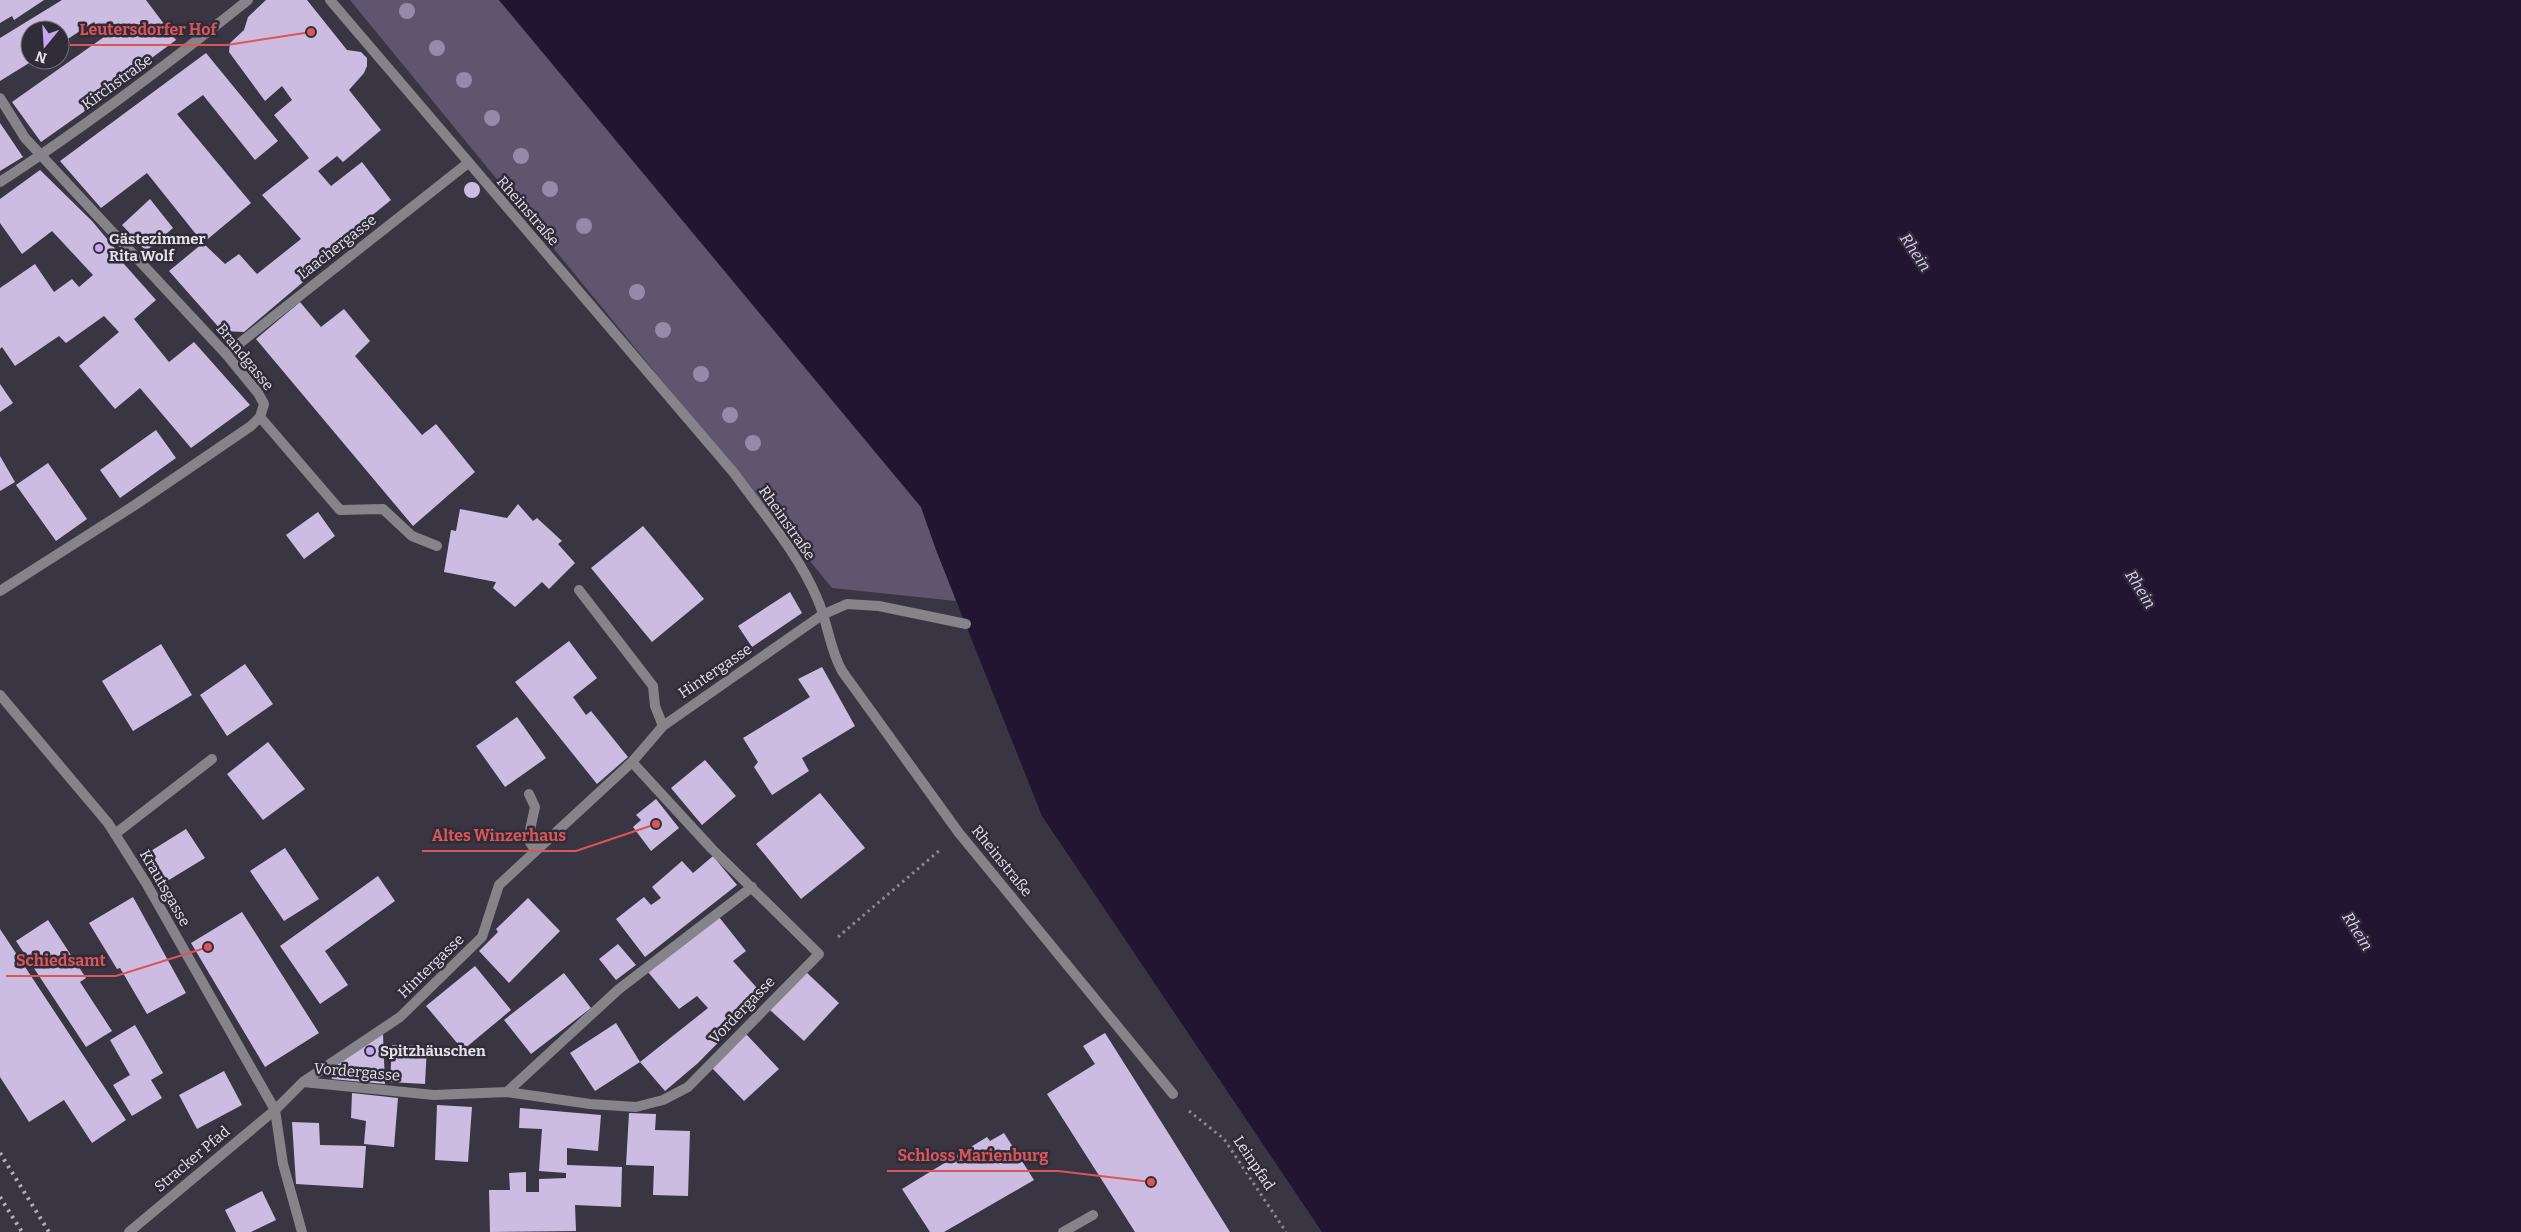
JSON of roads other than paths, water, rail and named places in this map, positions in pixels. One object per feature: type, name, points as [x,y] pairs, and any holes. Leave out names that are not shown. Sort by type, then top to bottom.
[{"type":"street","name":"Kirchstraße","points":[[0,182],[42,155],[195,44],[248,0]]},
{"type":"street","name":"Rheinstraße","points":[[330,0],[734,473],[794,556],[818,598],[832,654],[842,671],[960,833],[1173,1094]]},
{"type":"street","name":"Brandgasse","points":[[0,98],[26,138],[226,354],[258,393],[264,404],[260,417]]},
{"type":"street","name":"Laachergasse","points":[[226,354],[468,163]]},
{"type":"street","points":[[0,591],[135,505],[251,426],[260,417],[340,510],[382,509],[412,536],[437,546]]},
{"type":"street","points":[[579,590],[653,686],[655,706],[663,726]]},
{"type":"street","name":"Hintergasse","points":[[303,1082],[400,1017],[482,937],[498,885],[632,762],[663,726],[822,615],[847,604],[880,606],[966,624]]},
{"type":"street","name":"Krautsgasse","points":[[0,695],[115,834],[146,883],[275,1110],[283,1164],[302,1232]]},
{"type":"street","points":[[115,834],[212,759]]},
{"type":"street","points":[[507,1092],[619,989],[752,887],[712,849],[632,762]]},
{"type":"street","points":[[529,794],[535,807],[528,839],[535,850]]},
{"type":"street","name":"Vordergasse","points":[[275,1110],[303,1082],[434,1094],[507,1092],[590,1104],[636,1107],[663,1100],[688,1087],[819,954],[752,887]]},
{"type":"street","name":"Stracker Pfad","points":[[129,1232],[275,1110]]},
{"type":"street","points":[[1063,1232],[1093,1215]]},
{"type":"water","name":"Rhein","points":[[499,0],[2521,0],[2521,1232],[1322,1232],[1042,816],[936,550],[921,507]]},
{"type":"railway","points":[[0,1153],[49,1232]]},
{"type":"railway","points":[[0,1197],[22,1232]]},
{"type":"place","name":"Leutersdorfer Hof","points":[[311,32]]},
{"type":"place","name":"Gästezimmer Rita Wolf","points":[[99,248]]},
{"type":"place","name":"Altes Winzerhaus","points":[[656,824]]},
{"type":"place","name":"Schiedsamt","points":[[208,947]]},
{"type":"place","name":"Spitzhäuschen","points":[[370,1051]]},
{"type":"place","name":"Schloss Marienburg","points":[[1151,1182]]}]
